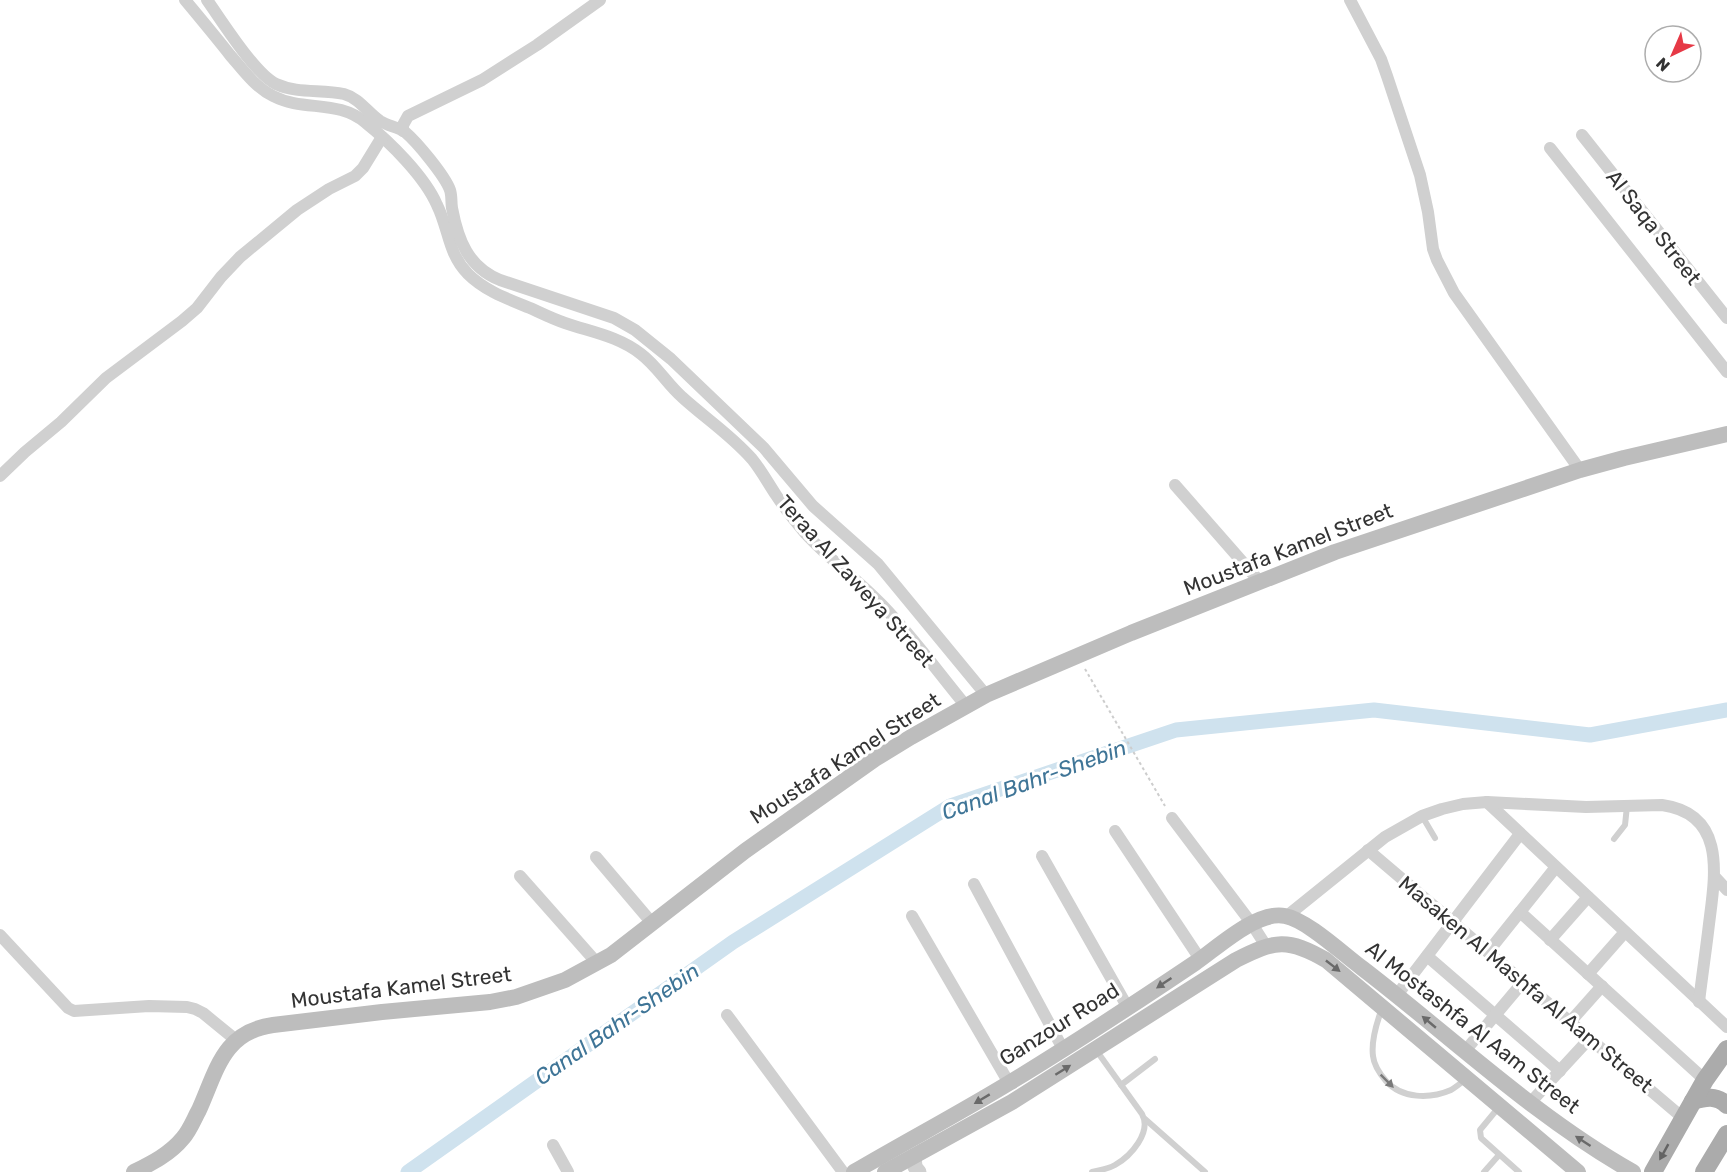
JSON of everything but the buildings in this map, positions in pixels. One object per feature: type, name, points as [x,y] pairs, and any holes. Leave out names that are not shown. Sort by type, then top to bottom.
[{"type":"main road","name":"Moustafa Kamel Street","points":[[134,1172],[159,1159],[184,1137],[227,1050],[247,1032],[266,1026],[490,1002],[516,997],[565,980],[597,963],[745,851],[875,759],[986,695],[1131,633],[1335,552],[1580,470],[1727,434]]},
{"type":"main road","name":"Ganzour Road","points":[[854,1172],[1009,1083],[1128,1008],[1252,924],[1276,915],[1287,916]]},
{"type":"main road","name":"Al Mostashfa Al Aam Street","points":[[1287,916],[1314,932],[1397,995],[1529,1104],[1578,1139],[1633,1172]]},
{"type":"main road","name":"Ganzour Road","points":[[885,1172],[916,1164],[1228,965],[1273,944]]},
{"type":"main road","name":"Al Mostashfa Al Aam Street","points":[[1273,944],[1294,945],[1326,960],[1578,1172]]},
{"type":"main road","points":[[1653,1172],[1704,1080],[1727,1049]]},
{"type":"main road","points":[[1693,1101],[1712,1097],[1722,1100],[1727,1105]]},
{"type":"main road","points":[[1704,1172],[1727,1134]]},
{"type":"street","name":"Teraa Al Zaweya Street","points":[[184,0],[247,74],[266,92],[297,104],[330,106],[350,112],[360,117],[382,137],[431,193],[440,210],[452,252],[467,274],[477,282],[502,297],[564,323],[611,337],[642,355],[675,391],[752,458],[788,512],[806,533],[888,612],[966,706]]},
{"type":"street","name":"Teraa Al Zaweya Street","points":[[207,0],[252,62],[275,83],[301,91],[346,94],[357,100],[382,123],[404,131],[447,184],[462,241],[470,258],[483,272],[500,280],[614,318],[635,330],[671,359],[764,448],[813,506],[878,564],[986,695]]},
{"type":"street","points":[[404,131],[403,125],[408,116],[482,80],[537,45],[600,0]]},
{"type":"street","points":[[1350,0],[1380,59],[1420,175],[1437,260],[1454,293],[1580,470]]},
{"type":"street","name":"Al Saqa Street","points":[[1582,135],[1727,318]]},
{"type":"street","points":[[0,476],[106,378],[182,321],[247,251],[297,210],[329,189],[355,176],[363,168],[382,137]]},
{"type":"street","points":[[1550,148],[1727,372]]},
{"type":"street","points":[[1175,486],[1260,582]]},
{"type":"street","points":[[1486,802],[1727,1028]]},
{"type":"street","points":[[1287,916],[1394,831],[1422,816],[1463,804],[1486,802],[1535,806],[1662,805],[1674,807],[1685,811],[1704,827],[1710,837],[1716,861],[1699,1002]]},
{"type":"street","points":[[1172,818],[1252,924],[1273,944]]},
{"type":"street","points":[[1115,831],[1200,959]]},
{"type":"street","points":[[1397,995],[1520,834]]},
{"type":"street","name":"Masaken Al Mashfa Al Aam Street","points":[[1368,850],[1683,1118]]},
{"type":"street","points":[[1042,856],[1128,1008]]},
{"type":"street","points":[[596,857],[652,923]]},
{"type":"street","points":[[1488,952],[1556,867]]},
{"type":"street","points":[[520,876],[597,963]]},
{"type":"street","points":[[1715,877],[1727,890]]},
{"type":"street","points":[[974,884],[1063,1049]]},
{"type":"street","points":[[1550,940],[1588,897]]},
{"type":"street","points":[[1520,912],[1704,1080]]},
{"type":"street","points":[[912,916],[1009,1083]]},
{"type":"street","points":[[1588,974],[1625,932]]},
{"type":"street","points":[[0,935],[68,1008],[74,1011],[149,1006],[187,1007],[203,1014],[236,1040]]},
{"type":"street","points":[[1427,956],[1560,1071]]},
{"type":"street","points":[[1465,1051],[1523,982]]},
{"type":"street","points":[[1570,1022],[1602,986]]},
{"type":"street","points":[[727,1015],[843,1172]]},
{"type":"street","points":[[1529,1104],[1590,1038]]},
{"type":"street","points":[[553,1145],[568,1172]]},
{"type":"lane","points":[[1614,839],[1625,825],[1627,806]]},
{"type":"lane","points":[[1422,816],[1435,838]]},
{"type":"lane","points":[[1383,1007],[1376,1026],[1373,1058],[1379,1073],[1390,1086],[1404,1094],[1418,1096],[1451,1089],[1467,1079]]},
{"type":"lane","points":[[1096,1050],[1145,1119],[1205,1172]]},
{"type":"lane","points":[[1121,1085],[1155,1059]]},
{"type":"lane","points":[[1500,1106],[1479,1134],[1499,1155],[1520,1172]]},
{"type":"lane","points":[[1092,1172],[1113,1166],[1128,1155],[1144,1132],[1145,1119]]},
{"type":"lane","points":[[1484,1172],[1499,1155]]},
{"type":"lane","points":[[1113,1166],[1120,1172]]},
{"type":"path","points":[[1092,680],[1161,799]]},
{"type":"waterway","name":"Canal Bahr-Shebin","points":[[408,1172],[733,942],[950,806],[1176,730],[1374,710],[1590,735],[1727,710]]}]
